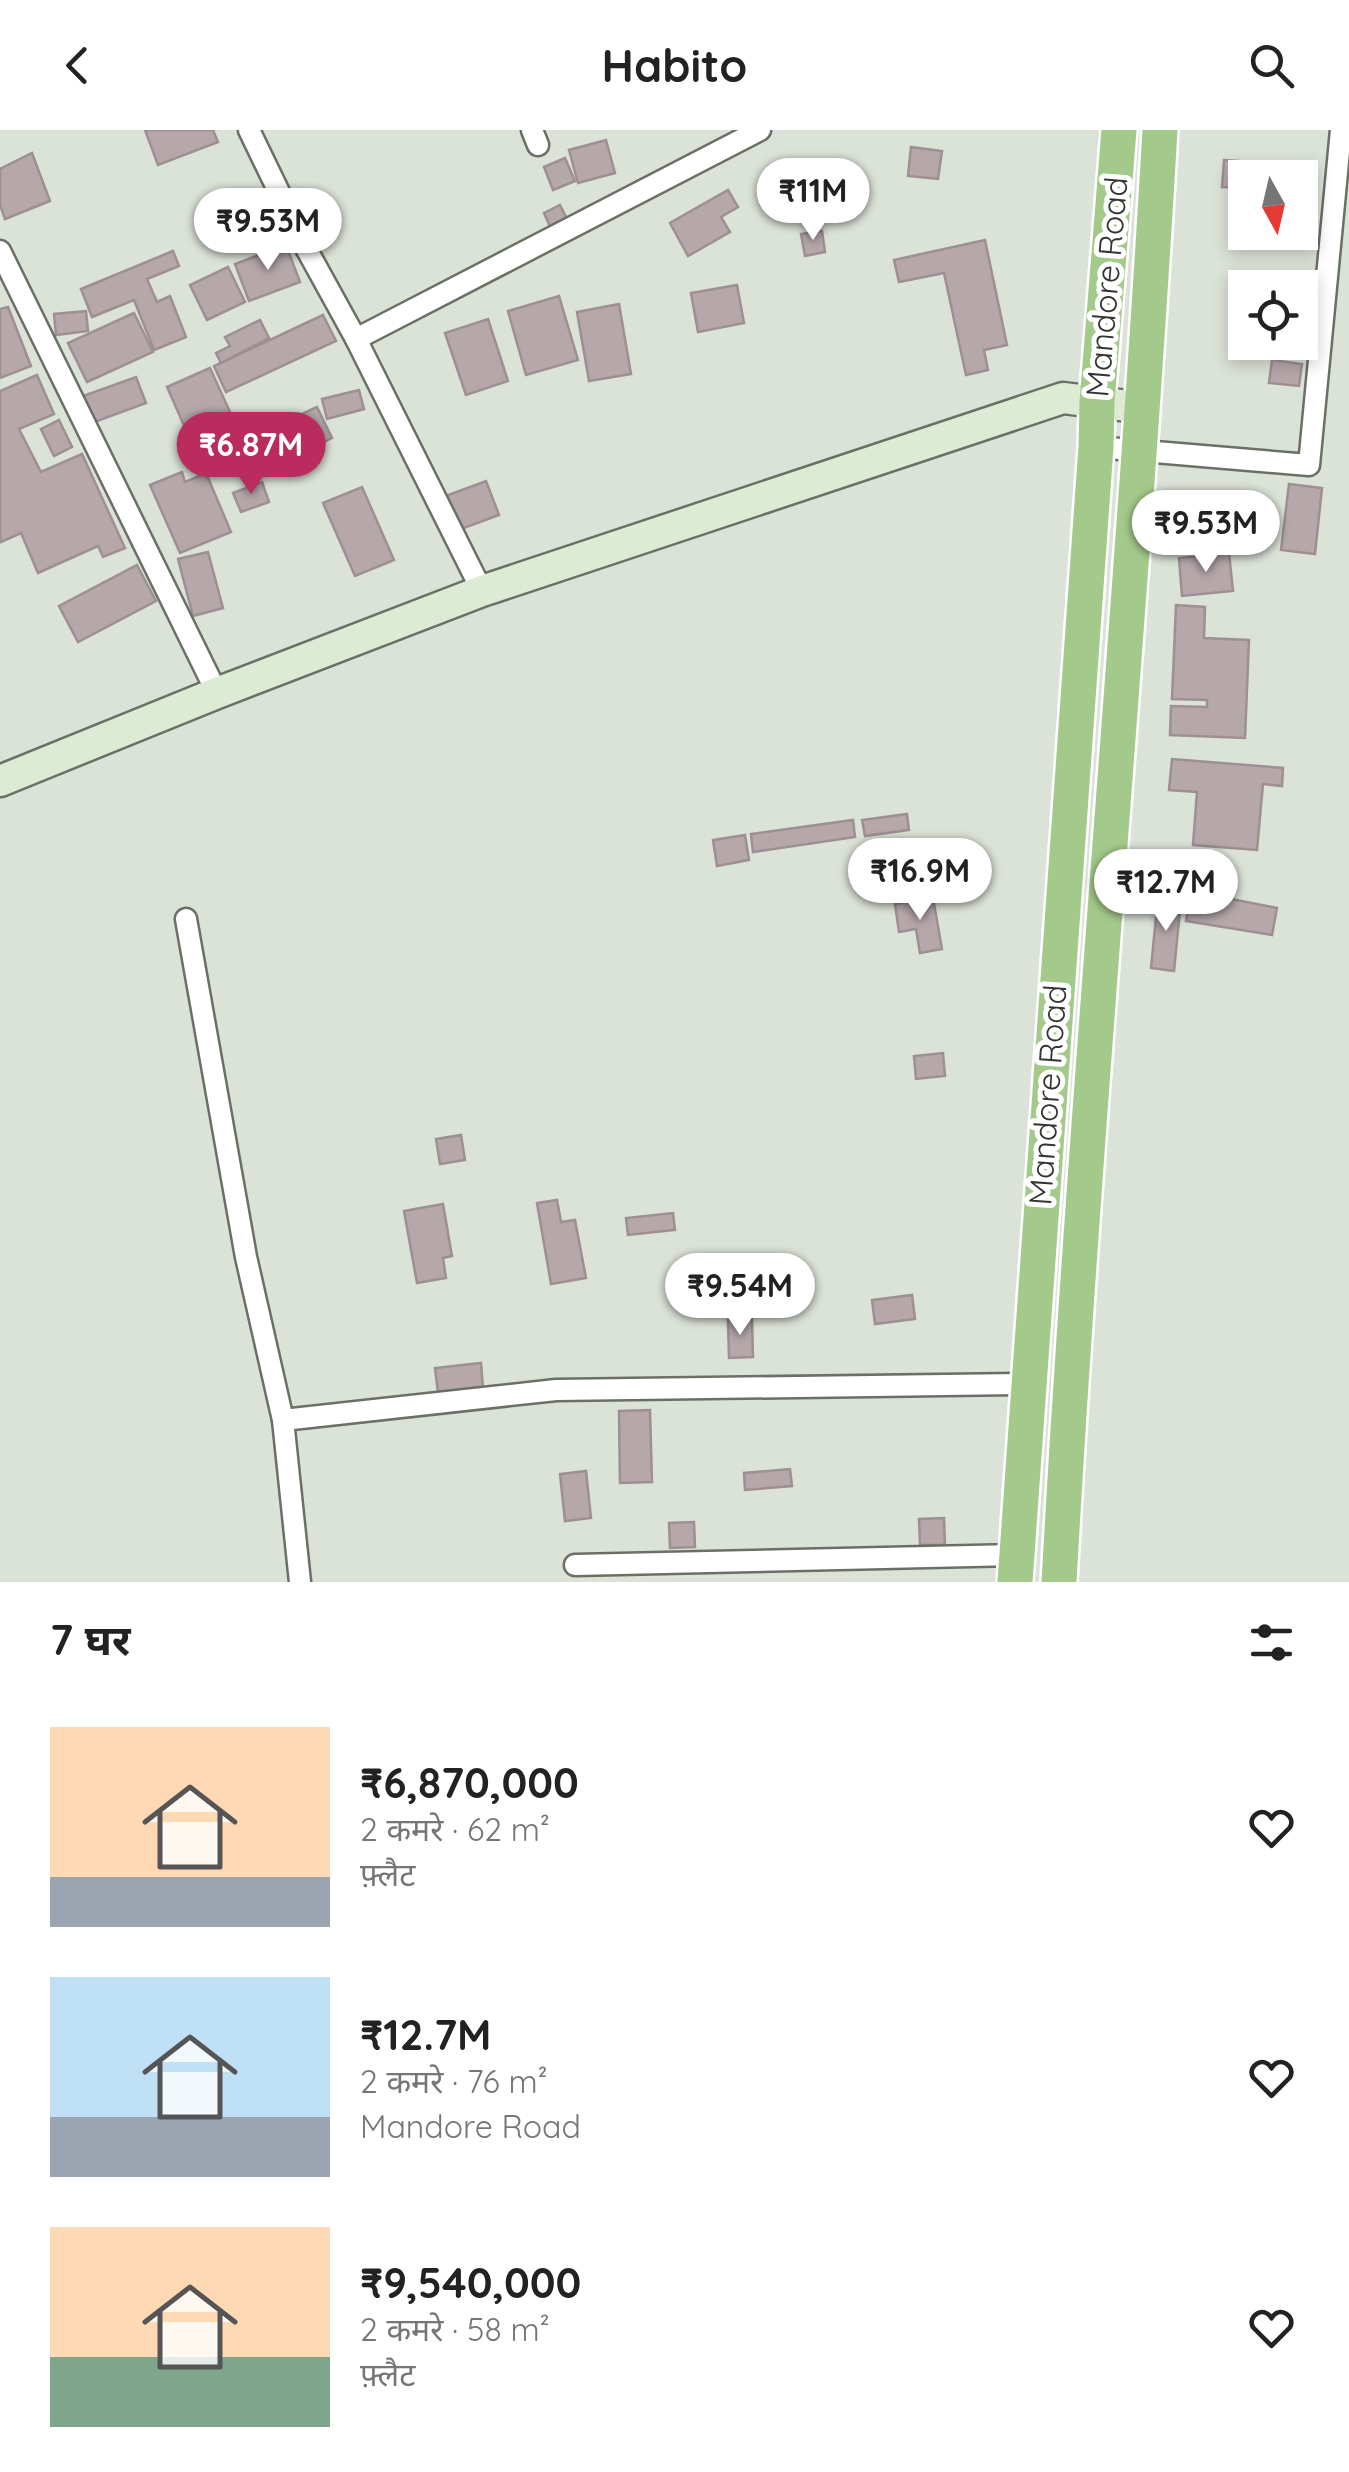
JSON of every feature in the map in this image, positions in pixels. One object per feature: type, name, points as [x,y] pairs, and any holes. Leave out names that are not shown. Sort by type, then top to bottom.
[{"type":"highway","name":"Mandore Road","points":[[1015,1569],[1119,130]]},
{"type":"highway","name":"Mandore Road","points":[[1059,1582],[1072,1345],[1144,408],[1160,130]]},
{"type":"main road","points":[[0,782],[217,692],[482,592],[1063,398],[1144,408]]},
{"type":"street","points":[[248,130],[482,592]]},
{"type":"street","points":[[356,338],[760,130]]},
{"type":"street","points":[[1096,447],[1308,465],[1341,130]]},
{"type":"street","points":[[0,251],[217,692]]},
{"type":"street","points":[[186,918],[246,1257],[283,1420],[300,1582]]},
{"type":"street","points":[[283,1420],[556,1390],[1027,1384]]},
{"type":"street","points":[[575,1564],[1015,1569]]},
{"type":"building","points":[[145,130],[213,130],[218,142],[158,165]]},
{"type":"building","points":[[606,140],[615,173],[578,183],[569,150]]},
{"type":"building","points":[[911,147],[942,151],[938,179],[908,176]]},
{"type":"building","points":[[32,153],[50,201],[5,219],[0,205],[0,169]]},
{"type":"building","points":[[565,158],[575,181],[553,190],[544,167]]},
{"type":"building","points":[[1224,160],[1228,160],[1228,187],[1222,187]]},
{"type":"building","points":[[810,173],[826,173],[827,193],[811,194]]},
{"type":"building","points":[[728,190],[738,207],[721,217],[730,232],[688,256],[670,223]]},
{"type":"building","points":[[560,205],[570,225],[553,233],[544,213]]},
{"type":"building","points":[[822,231],[825,252],[805,256],[801,234]]},
{"type":"building","points":[[985,240],[1007,345],[984,350],[988,370],[966,375],[944,273],[899,282],[894,260]]},
{"type":"building","points":[[286,245],[300,282],[249,301],[235,264]]},
{"type":"building","points":[[173,251],[179,266],[147,279],[157,302],[170,296],[186,337],[154,350],[134,300],[92,317],[81,289]]},
{"type":"building","points":[[228,267],[245,302],[207,320],[190,285]]},
{"type":"building","points":[[737,285],[744,323],[698,332],[691,293]]},
{"type":"building","points":[[559,296],[578,360],[526,375],[508,311]]},
{"type":"building","points":[[619,304],[631,374],[589,381],[577,312]]},
{"type":"building","points":[[8,307],[31,366],[0,378],[0,309]]},
{"type":"building","points":[[86,311],[88,331],[56,335],[54,314]]},
{"type":"building","points":[[134,313],[153,352],[87,382],[68,343]]},
{"type":"building","points":[[323,315],[336,341],[226,392],[214,366]]},
{"type":"building","points":[[488,319],[508,381],[466,395],[445,333]]},
{"type":"building","points":[[260,320],[269,338],[221,363],[216,353],[230,346],[225,337]]},
{"type":"building","points":[[1272,360],[1302,364],[1299,386],[1269,383]]},
{"type":"building","points":[[210,368],[245,445],[201,464],[167,387]]},
{"type":"building","points":[[37,375],[54,414],[19,429],[41,472],[82,454],[125,548],[103,557],[98,546],[38,573],[21,533],[1,542],[0,539],[0,391]]},
{"type":"building","points":[[136,377],[146,403],[92,423],[83,396]]},
{"type":"building","points":[[359,390],[364,409],[327,419],[322,399]]},
{"type":"building","points":[[317,407],[332,438],[288,460],[272,428]]},
{"type":"building","points":[[59,420],[72,447],[54,456],[41,429]]},
{"type":"building","points":[[182,472],[185,482],[206,473],[231,532],[180,553],[150,485]]},
{"type":"building","points":[[486,481],[499,515],[456,531],[443,497]]},
{"type":"building","points":[[262,482],[269,502],[241,512],[233,493]]},
{"type":"building","points":[[1289,484],[1322,488],[1315,554],[1281,550]]},
{"type":"building","points":[[362,487],[394,560],[355,576],[323,503]]},
{"type":"building","points":[[1207,500],[1208,521],[1188,521],[1187,501]]},
{"type":"building","points":[[208,552],[223,608],[193,616],[178,559]]},
{"type":"building","points":[[1229,553],[1233,591],[1182,596],[1179,558]]},
{"type":"building","points":[[137,565],[156,601],[78,642],[59,606]]},
{"type":"building","points":[[1176,605],[1205,607],[1204,638],[1249,640],[1245,738],[1170,735],[1171,706],[1207,707],[1207,700],[1172,699]]},
{"type":"building","points":[[1172,759],[1283,768],[1282,786],[1263,784],[1257,850],[1193,845],[1197,792],[1169,790]]},
{"type":"building","points":[[907,814],[909,830],[865,836],[862,820]]},
{"type":"building","points":[[853,820],[855,837],[753,852],[751,834]]},
{"type":"building","points":[[745,835],[749,860],[717,866],[713,840]]},
{"type":"building","points":[[1191,891],[1277,908],[1272,935],[1186,921]]},
{"type":"building","points":[[1158,897],[1181,900],[1174,971],[1151,968]]},
{"type":"building","points":[[933,898],[942,949],[920,953],[916,929],[899,932],[895,904]]},
{"type":"building","points":[[943,1053],[945,1076],[916,1079],[914,1056]]},
{"type":"building","points":[[461,1135],[465,1160],[440,1164],[436,1139]]},
{"type":"building","points":[[557,1200],[561,1222],[575,1220],[586,1278],[551,1284],[537,1203]]},
{"type":"building","points":[[443,1204],[452,1256],[443,1258],[446,1278],[417,1283],[404,1211]]},
{"type":"building","points":[[673,1213],[675,1230],[628,1235],[626,1218]]},
{"type":"building","points":[[912,1295],[915,1319],[875,1324],[872,1300]]},
{"type":"building","points":[[752,1319],[753,1357],[729,1358],[728,1320]]},
{"type":"building","points":[[481,1363],[483,1388],[438,1393],[435,1368]]},
{"type":"building","points":[[650,1410],[652,1482],[620,1483],[619,1411]]},
{"type":"building","points":[[790,1469],[792,1486],[745,1490],[744,1473]]},
{"type":"building","points":[[586,1471],[591,1518],[565,1521],[560,1474]]},
{"type":"building","points":[[944,1518],[945,1545],[920,1545],[919,1519]]},
{"type":"building","points":[[694,1522],[695,1547],[670,1548],[669,1523]]}]
